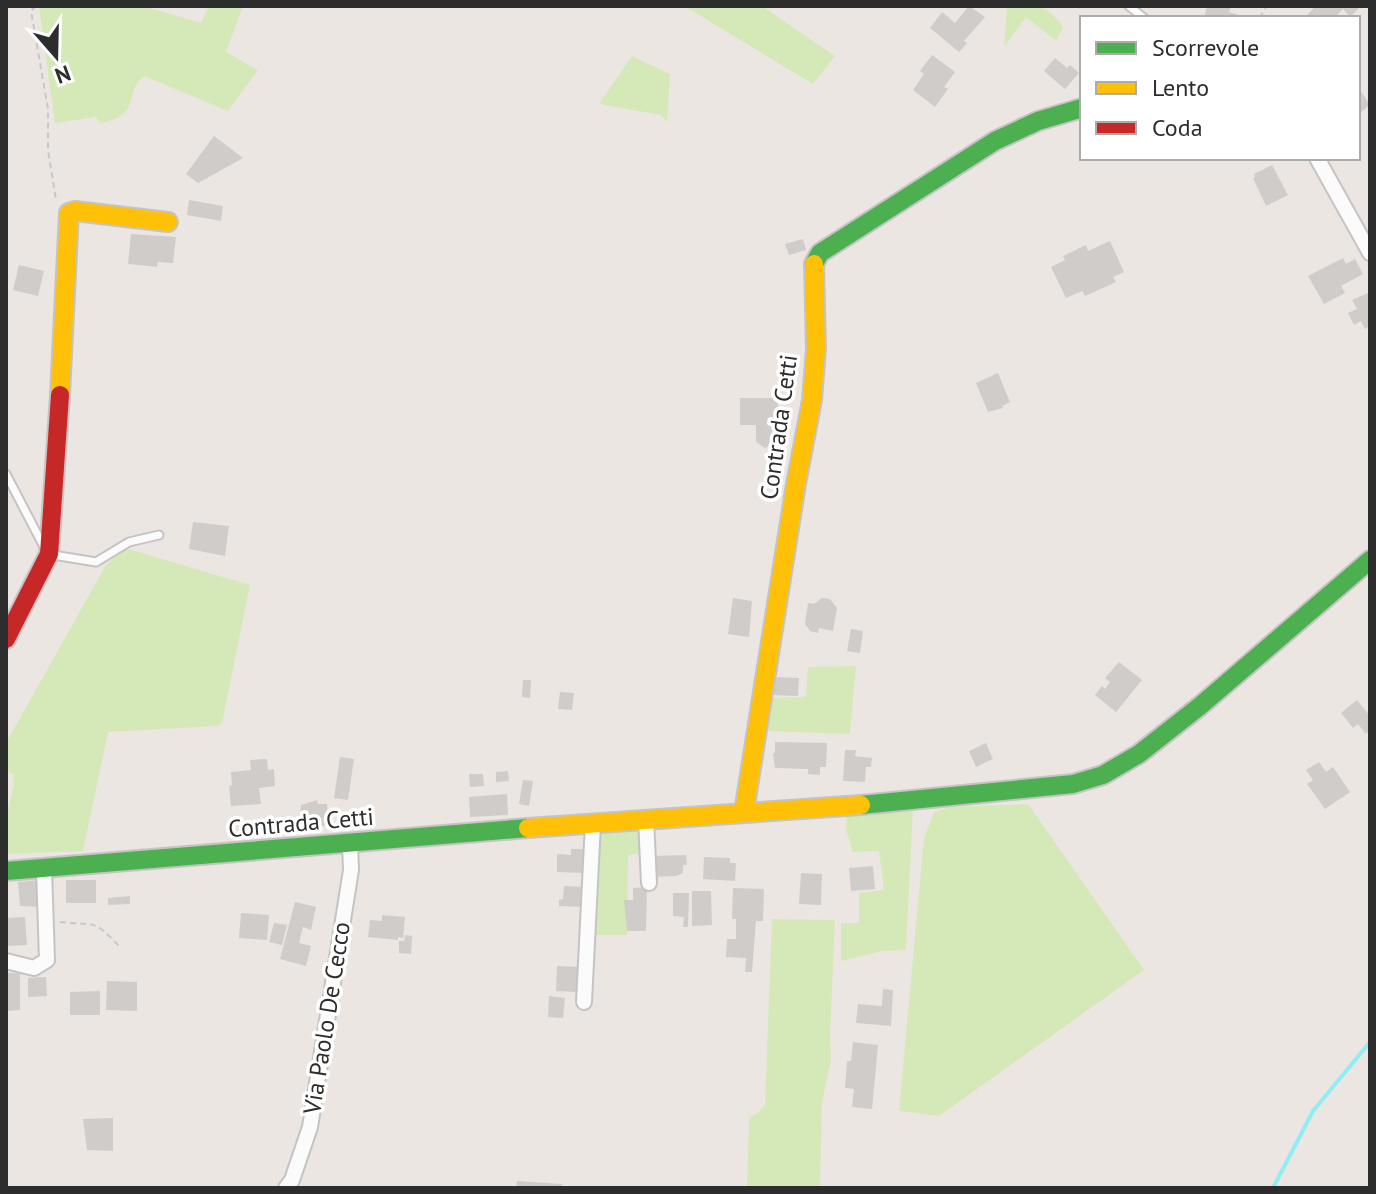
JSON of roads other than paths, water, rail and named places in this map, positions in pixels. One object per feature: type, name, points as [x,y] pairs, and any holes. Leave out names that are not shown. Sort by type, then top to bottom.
[{"type":"main road","name":"Contrada Cetti","points":[[744,812],[812,396],[816,350],[814,262],[820,253],[995,141],[1038,121],[1080,109]]},
{"type":"main road","points":[[6,639],[49,555],[69,213],[75,211],[168,222]]},
{"type":"main road","name":"Contrada Cetti","points":[[6,871],[1014,792],[1073,784],[1103,775],[1139,754],[1370,560]]},
{"type":"street","points":[[1318,160],[1370,253]]},
{"type":"street","points":[[646,819],[649,883]]},
{"type":"street","points":[[584,1002],[593,823]]},
{"type":"street","name":"Via Paolo De Cecco","points":[[286,1188],[292,1180],[310,1127],[351,870],[350,843]]},
{"type":"street","points":[[6,961],[34,968],[47,960],[44,868]]},
{"type":"lane","points":[[6,474],[49,555],[96,562],[129,542],[159,535]]},
{"type":"waterway","points":[[1273,1188],[1313,1111],[1370,1042]]}]
